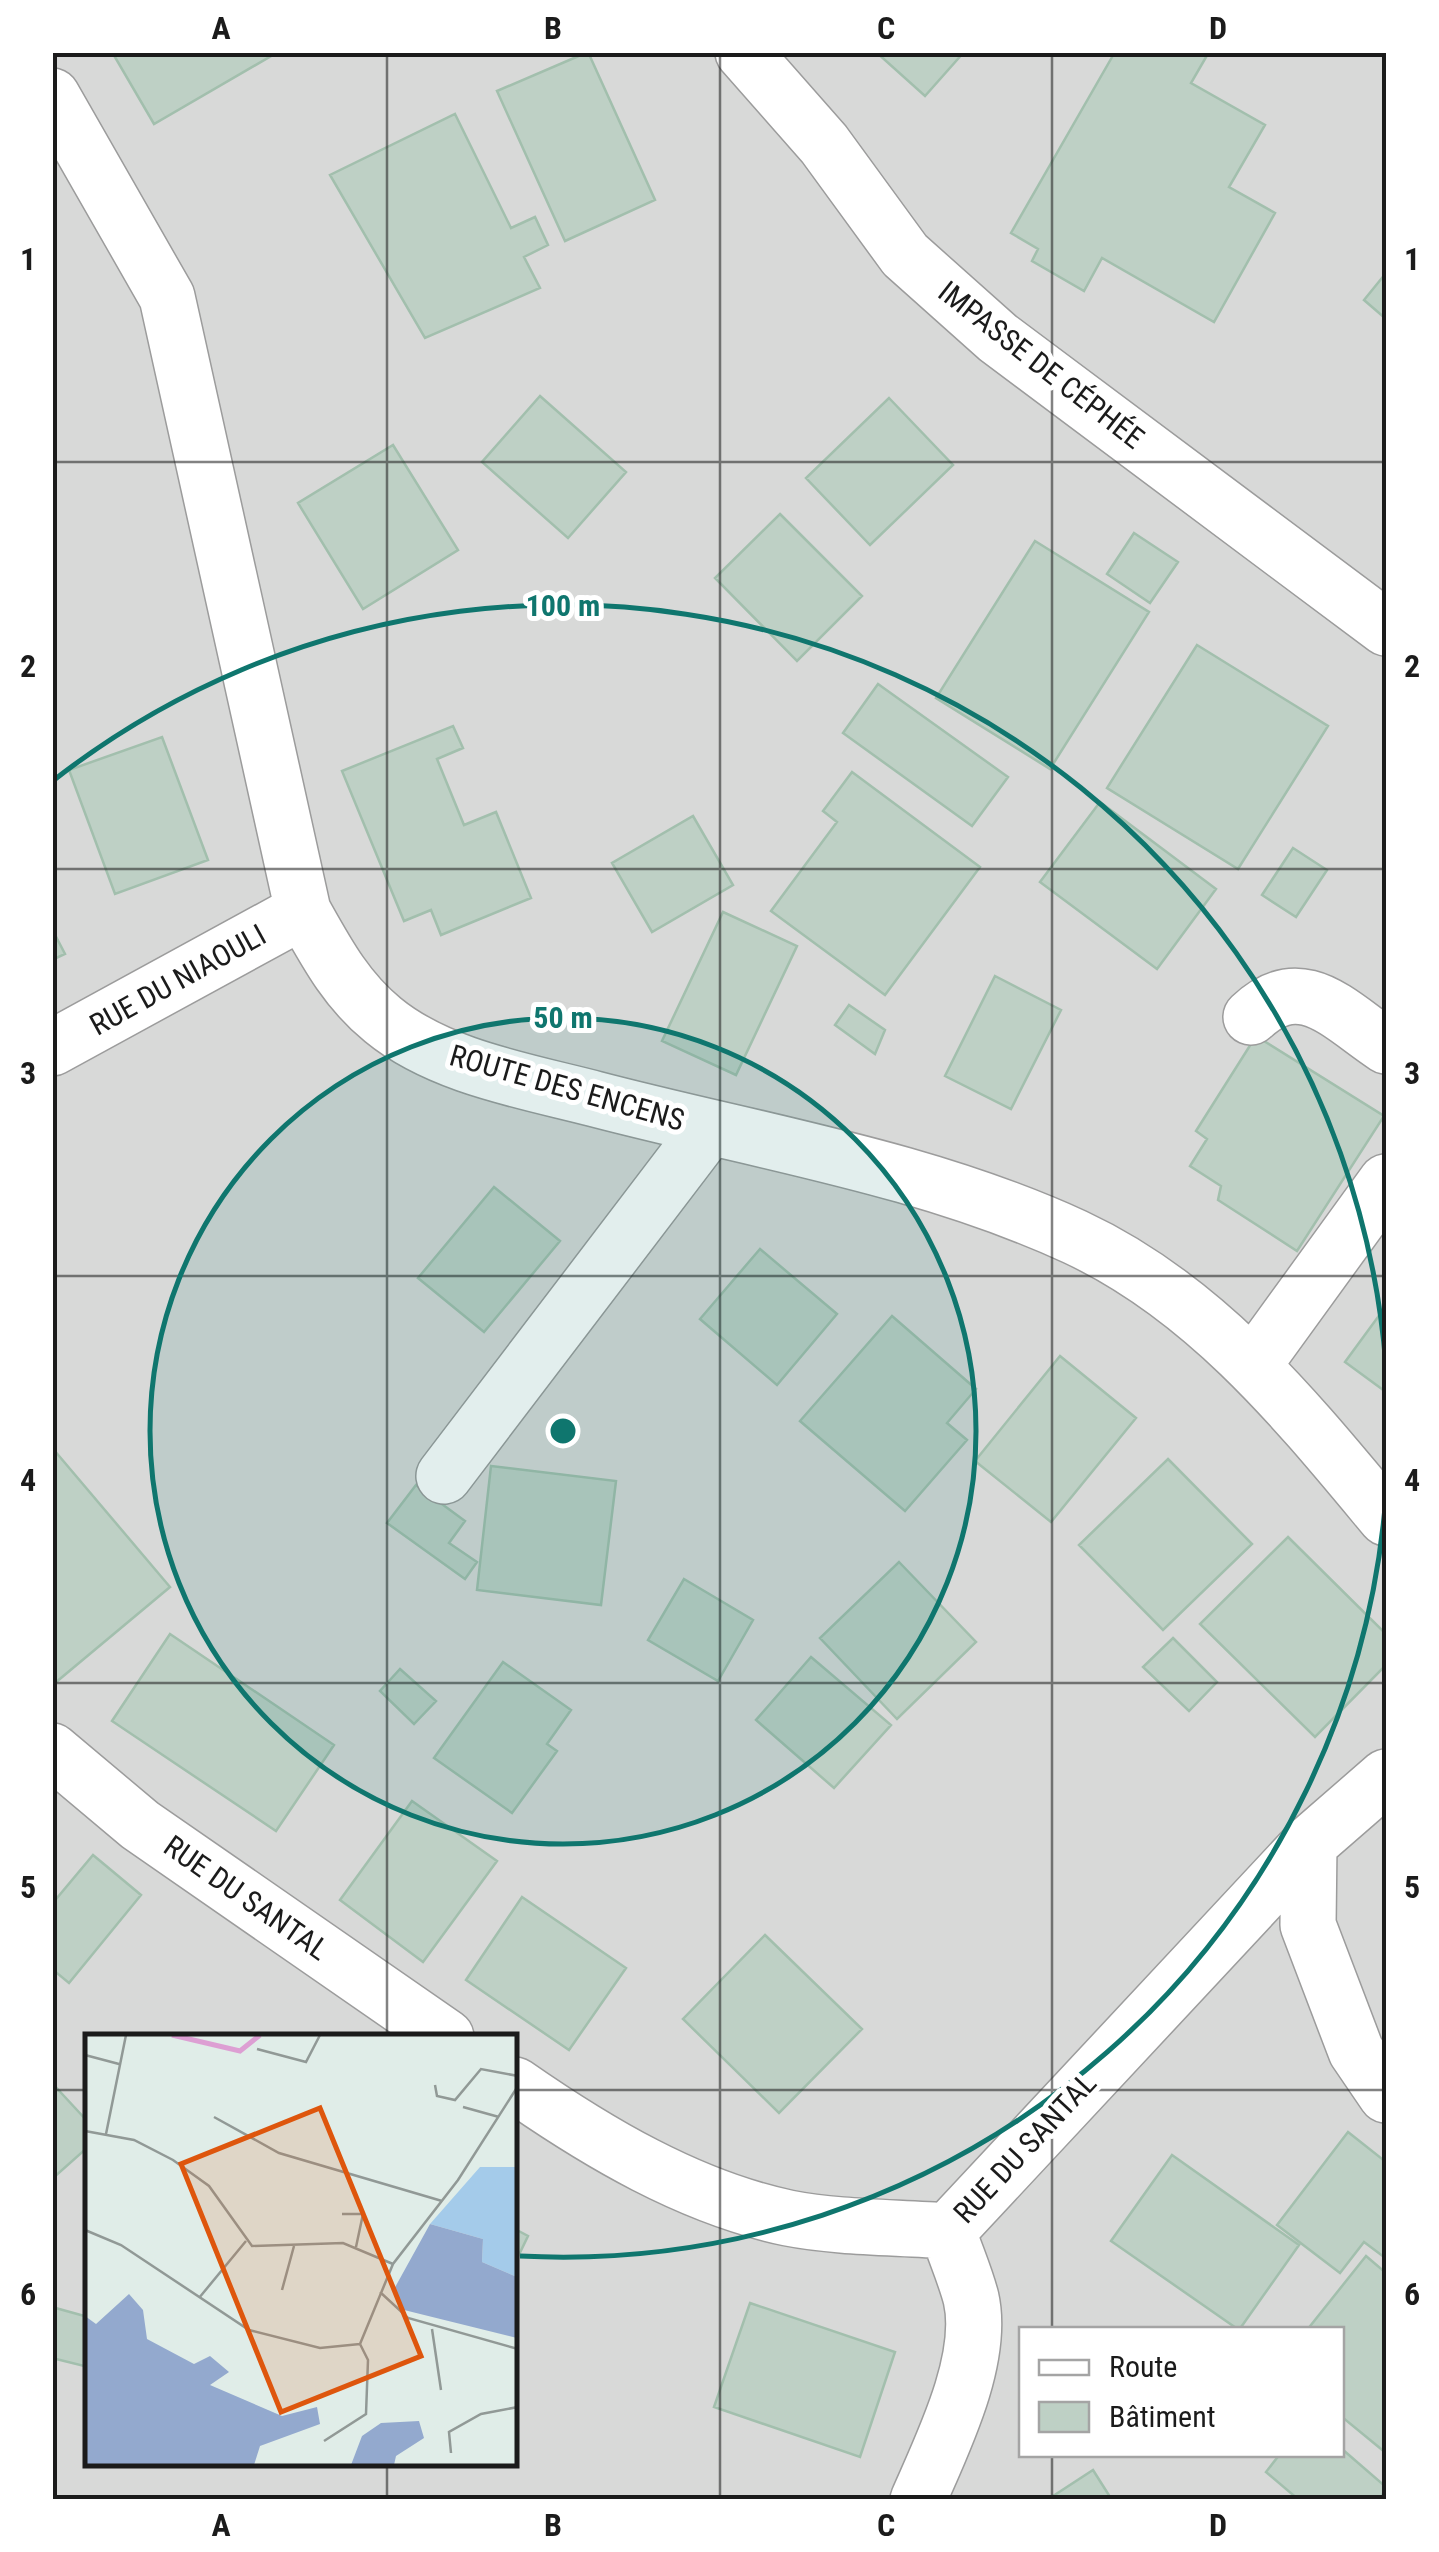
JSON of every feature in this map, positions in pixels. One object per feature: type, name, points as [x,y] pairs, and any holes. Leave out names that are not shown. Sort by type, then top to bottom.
[{"type":"street","name":"IMPASSE DE CÉPHÉE","points":[[743,52],[824,144],[904,255],[998,338],[1386,628]]},
{"type":"street","name":"ROUTE DES ENCENS","points":[[52,96],[167,297],[303,912],[342,980],[385,1022],[435,1050],[500,1074],[887,1170],[977,1198],[1076,1237],[1155,1281],[1254,1364],[1386,1518]]},
{"type":"street","name":"RUE DU NIAOULI","points":[[52,1048],[303,912]]},
{"type":"street","points":[[1250,1017],[1270,1000],[1291,993],[1310,996],[1386,1046]]},
{"type":"street","points":[[444,1476],[709,1128]]},
{"type":"street","points":[[1254,1364],[1386,1182]]},
{"type":"street","name":"RUE DU SANTAL","points":[[52,1751],[140,1825],[442,2034]]},
{"type":"street","name":"RUE DU SANTAL","points":[[518,2087],[575,2126],[698,2190],[789,2218],[948,2231],[1309,1844],[1386,1777]]},
{"type":"street","points":[[1309,1844],[1308,1925],[1356,2051],[1386,2094]]},
{"type":"street","points":[[918,2500],[960,2401],[969,2356],[972,2302],[948,2231]]},
{"type":"shaded area","points":[[52,53],[1386,53],[1386,2499],[53,2499]]},
{"type":"building","points":[[112,52],[278,52],[154,124]]},
{"type":"building","points":[[588,52],[655,200],[565,241],[497,91]]},
{"type":"building","points":[[876,52],[964,52],[925,96]]},
{"type":"building","points":[[1115,52],[1209,52],[1191,83],[1265,125],[1229,187],[1275,213],[1214,322],[1102,258],[1084,291],[1032,261],[1038,249],[1011,233]]},
{"type":"building","points":[[455,114],[511,228],[535,217],[548,245],[524,257],[540,288],[425,338],[330,175]]},
{"type":"building","points":[[1386,273],[1386,319],[1364,300]]},
{"type":"building","points":[[540,396],[626,472],[568,538],[482,462]]},
{"type":"building","points":[[889,398],[953,465],[870,545],[806,478]]},
{"type":"building","points":[[393,445],[458,550],[363,609],[298,503]]},
{"type":"building","points":[[780,514],[862,596],[797,661],[715,578]]},
{"type":"building","points":[[1134,533],[1178,562],[1150,603],[1107,574]]},
{"type":"building","points":[[1035,541],[1149,612],[1050,769],[936,698]]},
{"type":"building","points":[[1197,645],[1328,726],[1238,869],[1107,788]]},
{"type":"building","points":[[878,684],[1008,777],[972,826],[843,733]]},
{"type":"building","points":[[453,726],[463,748],[437,759],[464,825],[496,812],[531,898],[441,935],[431,910],[404,921],[342,771]]},
{"type":"building","points":[[162,737],[208,860],[115,894],[69,770]]},
{"type":"building","points":[[852,772],[980,867],[885,995],[771,911],[837,822],[823,811]]},
{"type":"building","points":[[1100,802],[1216,889],[1157,969],[1040,882]]},
{"type":"building","points":[[693,816],[733,885],[652,932],[612,863]]},
{"type":"building","points":[[1293,848],[1327,870],[1296,917],[1262,895]]},
{"type":"building","points":[[723,912],[797,946],[736,1075],[662,1041]]},
{"type":"building","points":[[52,929],[65,954],[52,960]]},
{"type":"building","points":[[995,976],[1061,1010],[1011,1109],[945,1076]]},
{"type":"building","points":[[849,1005],[885,1030],[875,1054],[835,1025]]},
{"type":"building","points":[[1256,1036],[1384,1116],[1297,1251],[1218,1200],[1221,1186],[1190,1166],[1207,1139],[1196,1131]]},
{"type":"building","points":[[494,1187],[560,1241],[484,1332],[418,1278]]},
{"type":"building","points":[[760,1249],[837,1314],[777,1385],[700,1319]]},
{"type":"building","points":[[1386,1306],[1386,1392],[1345,1362]]},
{"type":"building","points":[[892,1316],[976,1389],[947,1423],[967,1440],[905,1511],[800,1421]]},
{"type":"building","points":[[1060,1356],[1136,1418],[1051,1522],[975,1461]]},
{"type":"building","points":[[54,1450],[170,1587],[55,1683],[52,1680]]},
{"type":"building","points":[[1168,1459],[1252,1544],[1163,1630],[1079,1545]]},
{"type":"building","points":[[491,1466],[616,1481],[601,1605],[477,1590]]},
{"type":"building","points":[[416,1485],[465,1521],[449,1543],[477,1562],[465,1579],[387,1523]]},
{"type":"building","points":[[1288,1537],[1386,1634],[1386,1665],[1315,1737],[1200,1624]]},
{"type":"building","points":[[899,1562],[976,1642],[897,1719],[820,1638]]},
{"type":"building","points":[[684,1579],[753,1620],[718,1681],[648,1640]]},
{"type":"building","points":[[170,1634],[334,1745],[276,1831],[112,1721]]},
{"type":"building","points":[[1173,1638],[1217,1682],[1189,1711],[1143,1667]]},
{"type":"building","points":[[811,1657],[891,1725],[834,1788],[756,1720]]},
{"type":"building","points":[[503,1662],[571,1710],[547,1744],[557,1751],[512,1813],[434,1758]]},
{"type":"building","points":[[400,1669],[436,1701],[414,1724],[380,1691]]},
{"type":"building","points":[[412,1801],[497,1861],[423,1962],[340,1900]]},
{"type":"building","points":[[93,1855],[141,1895],[69,1983],[52,1969],[52,1904]]},
{"type":"building","points":[[522,1897],[626,1968],[569,2050],[466,1980]]},
{"type":"building","points":[[765,1935],[862,2029],[779,2113],[683,2019]]},
{"type":"building","points":[[52,2083],[85,2119],[85,2150],[52,2179]]},
{"type":"building","points":[[1348,2132],[1386,2162],[1386,2254],[1384,2257],[1364,2242],[1340,2273],[1277,2225]]},
{"type":"building","points":[[1172,2155],[1299,2245],[1241,2327],[1235,2327],[1111,2241]]},
{"type":"building","points":[[518,2231],[528,2236],[518,2257]]},
{"type":"building","points":[[1366,2256],[1386,2273],[1386,2453],[1344,2419],[1344,2327],[1309,2327]]},
{"type":"building","points":[[750,2303],[895,2352],[860,2457],[714,2407]]},
{"type":"building","points":[[52,2307],[85,2316],[85,2366],[52,2358]]},
{"type":"building","points":[[1344,2451],[1386,2487],[1380,2500],[1299,2500],[1266,2472],[1278,2457],[1344,2457]]},
{"type":"building","points":[[1093,2470],[1112,2500],[1047,2500]]}]
